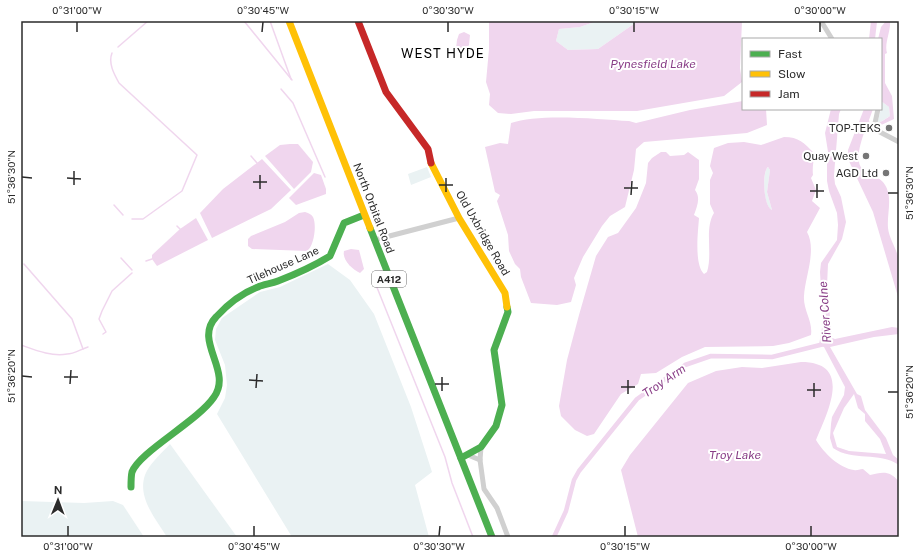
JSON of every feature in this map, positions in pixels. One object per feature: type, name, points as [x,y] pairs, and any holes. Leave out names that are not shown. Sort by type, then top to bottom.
[{"type":"street","name":"North Orbital Road","points":[[289,21],[374,240],[464,457],[492,537]]},
{"type":"street","name":"Old Uxbridge Road","points":[[358,21],[363,37],[384,87],[428,149],[431,163],[459,218],[505,293],[508,312],[494,350],[502,405],[496,426],[481,448],[464,457]]},
{"type":"street","points":[[821,21],[831,38]]},
{"type":"street","points":[[878,110],[875,126],[883,134],[899,142]]},
{"type":"street","name":"Tilehouse Lane","points":[[131,487],[132,472],[139,460],[204,409],[217,394],[219,371],[216,357],[208,340],[208,330],[212,320],[254,288],[278,281],[330,256],[344,223],[364,215]]},
{"type":"street","points":[[374,240],[459,218]]},
{"type":"street","points":[[481,448],[480,460],[484,489],[497,508],[508,537]]},
{"type":"street","points":[[464,457],[480,460]]},
{"type":"shaded area","points":[[597,21],[638,21],[598,49],[568,50],[556,41],[559,29],[580,27]]},
{"type":"shaded area","points":[[882,102],[889,107],[890,116],[877,124],[882,110]]},
{"type":"shaded area","points":[[427,167],[431,177],[411,185],[408,174]]},
{"type":"shaded area","points":[[768,167],[770,170],[767,192],[772,210],[767,203],[764,189],[765,175]]},
{"type":"shaded area","points":[[328,264],[350,280],[374,314],[411,407],[432,472],[415,485],[429,537],[292,537],[217,414],[225,398],[227,385],[225,365],[215,340],[216,329],[222,318],[260,292],[280,287]]},
{"type":"shaded area","points":[[170,444],[237,537],[167,537],[149,508],[143,484],[149,467]]},
{"type":"shaded area","points":[[21,501],[84,503],[113,501],[123,505],[144,537],[21,537]]},
{"type":"water","name":"Pynesfield Lake","points":[[489,21],[597,21],[580,27],[559,29],[556,41],[568,50],[598,49],[638,21],[742,21],[740,68],[742,82],[724,96],[637,111],[534,111],[511,114],[498,113],[489,105],[490,94],[486,82],[489,49]]},
{"type":"water","points":[[871,21],[877,22],[875,38],[869,38]]},
{"type":"water","points":[[886,21],[890,21],[886,46],[887,53],[885,54],[885,83],[892,96],[894,119],[864,133],[859,150],[859,161],[861,168],[879,179],[884,184],[888,192],[888,228],[900,265],[899,300],[873,212],[848,159],[848,150],[864,110],[873,110],[869,120],[870,124],[883,121],[890,116],[889,107],[882,102],[882,38],[878,38],[881,27]]},
{"type":"water","points":[[464,32],[470,35],[469,45],[465,51],[460,52],[456,49],[457,40],[459,34]]},
{"type":"water","points":[[742,101],[742,110],[766,110],[767,125],[747,133],[644,142],[636,149],[634,170],[625,207],[610,216],[583,257],[574,278],[576,285],[571,302],[557,305],[531,303],[521,277],[520,269],[515,264],[509,251],[508,235],[497,201],[500,195],[495,192],[485,147],[500,143],[508,144],[511,123],[523,120],[552,117],[629,121],[636,123],[690,110]]},
{"type":"water","name":"River Colne","points":[[831,110],[841,110],[834,175],[835,184],[841,197],[846,222],[842,239],[828,264],[827,286],[832,338],[835,339],[892,327],[899,328],[899,334],[874,337],[830,347],[857,394],[861,396],[865,410],[886,438],[893,455],[899,460],[899,465],[883,458],[849,455],[841,452],[833,448],[830,438],[832,417],[844,395],[845,387],[824,347],[819,345],[823,322],[820,272],[821,263],[837,240],[838,225],[837,213],[827,181],[827,163],[829,158],[825,133]],"holes":[[[854,394],[858,408],[865,414],[865,421],[880,439],[886,454],[849,451],[837,447],[833,433],[844,408]]]},
{"type":"water","points":[[784,137],[789,137],[801,141],[814,153],[813,175],[811,178],[816,190],[812,201],[820,208],[807,232],[810,239],[811,255],[804,296],[805,306],[811,325],[811,335],[789,343],[773,346],[705,347],[682,357],[656,373],[641,374],[638,384],[621,394],[594,434],[587,436],[575,430],[561,416],[559,406],[567,360],[579,315],[596,256],[608,237],[618,233],[636,208],[646,183],[648,163],[652,158],[661,152],[666,152],[670,156],[684,155],[688,152],[699,160],[699,179],[695,190],[698,196],[698,202],[694,215],[699,218],[698,256],[701,269],[704,274],[707,272],[709,265],[709,234],[711,219],[714,213],[710,204],[710,180],[713,173],[710,166],[714,148],[728,143],[744,142],[761,145]],"holes":[[[768,167],[770,170],[767,192],[772,210],[767,202],[764,188],[766,170]]]},
{"type":"water","points":[[298,144],[313,162],[311,172],[294,189],[265,156],[280,145]]},
{"type":"water","points":[[262,159],[291,190],[271,209],[212,238],[200,213],[223,189]]},
{"type":"water","points":[[314,173],[321,175],[326,189],[326,194],[296,205],[289,198]]},
{"type":"water","points":[[305,212],[313,217],[315,225],[313,240],[307,251],[252,249],[248,246],[248,239],[251,236],[285,222],[299,213]]},
{"type":"water","points":[[196,218],[208,240],[157,266],[152,259],[152,255],[180,229]]},
{"type":"water","points":[[351,249],[359,250],[364,269],[360,273],[351,267],[346,261],[344,251]]},
{"type":"water","name":"Troy Lake","points":[[801,362],[817,364],[827,370],[832,380],[830,403],[816,440],[823,450],[837,463],[848,469],[863,469],[870,475],[886,473],[892,475],[899,482],[899,537],[638,537],[621,470],[630,455],[688,383],[716,371],[742,367],[762,368]]},
{"type":"waterway","points":[[118,47],[148,21]]},
{"type":"waterway","points":[[244,21],[292,80]]},
{"type":"waterway","points":[[270,21],[291,79]]},
{"type":"waterway","points":[[112,53],[111,65],[119,83],[197,155],[182,191],[143,219],[132,219]]},
{"type":"waterway","points":[[281,89],[293,103],[325,177]]},
{"type":"waterway","points":[[251,156],[257,163]]},
{"type":"waterway","points":[[114,205],[123,215]]},
{"type":"waterway","points":[[177,226],[180,229]]},
{"type":"waterway","points":[[121,258],[132,270]]},
{"type":"waterway","points":[[146,261],[152,259]]},
{"type":"waterway","points":[[24,264],[72,319],[83,349]]},
{"type":"waterway","points":[[103,334],[106,332],[99,319],[102,311],[112,291],[132,273]]},
{"type":"waterway","points":[[376,285],[445,457],[452,483],[473,537]]},
{"type":"waterway","name":"Troy Arm","points":[[554,537],[566,511],[574,480],[579,471],[637,399],[685,365],[711,356],[772,357],[824,344]]},
{"type":"waterway","points":[[21,345],[55,355],[72,353],[88,347]]},
{"type":"traffic: fast","points":[[131,487],[132,472],[137,464],[195,416],[214,397],[219,387],[219,377],[210,346],[209,336],[210,326],[216,317],[225,308],[246,293],[260,286],[298,273],[330,256],[344,223],[364,215]]},
{"type":"traffic: fast","points":[[370,228],[492,537]]},
{"type":"traffic: fast","points":[[461,458],[481,447],[496,426],[502,405],[494,350],[508,312],[507,307]]},
{"type":"traffic: slow","points":[[289,21],[370,228]]},
{"type":"traffic: slow","points":[[431,163],[459,218],[505,293],[507,307]]},
{"type":"traffic: jam","points":[[358,21],[386,92],[428,149],[431,163]]},
{"type":"place","name":"TOP-TEKS","points":[[889,128]]},
{"type":"place","name":"Quay West","points":[[866,156]]},
{"type":"place","name":"AGD Ltd","points":[[886,173]]},
{"type":"district","name":"WEST HYDE","points":[[443,53]]}]
